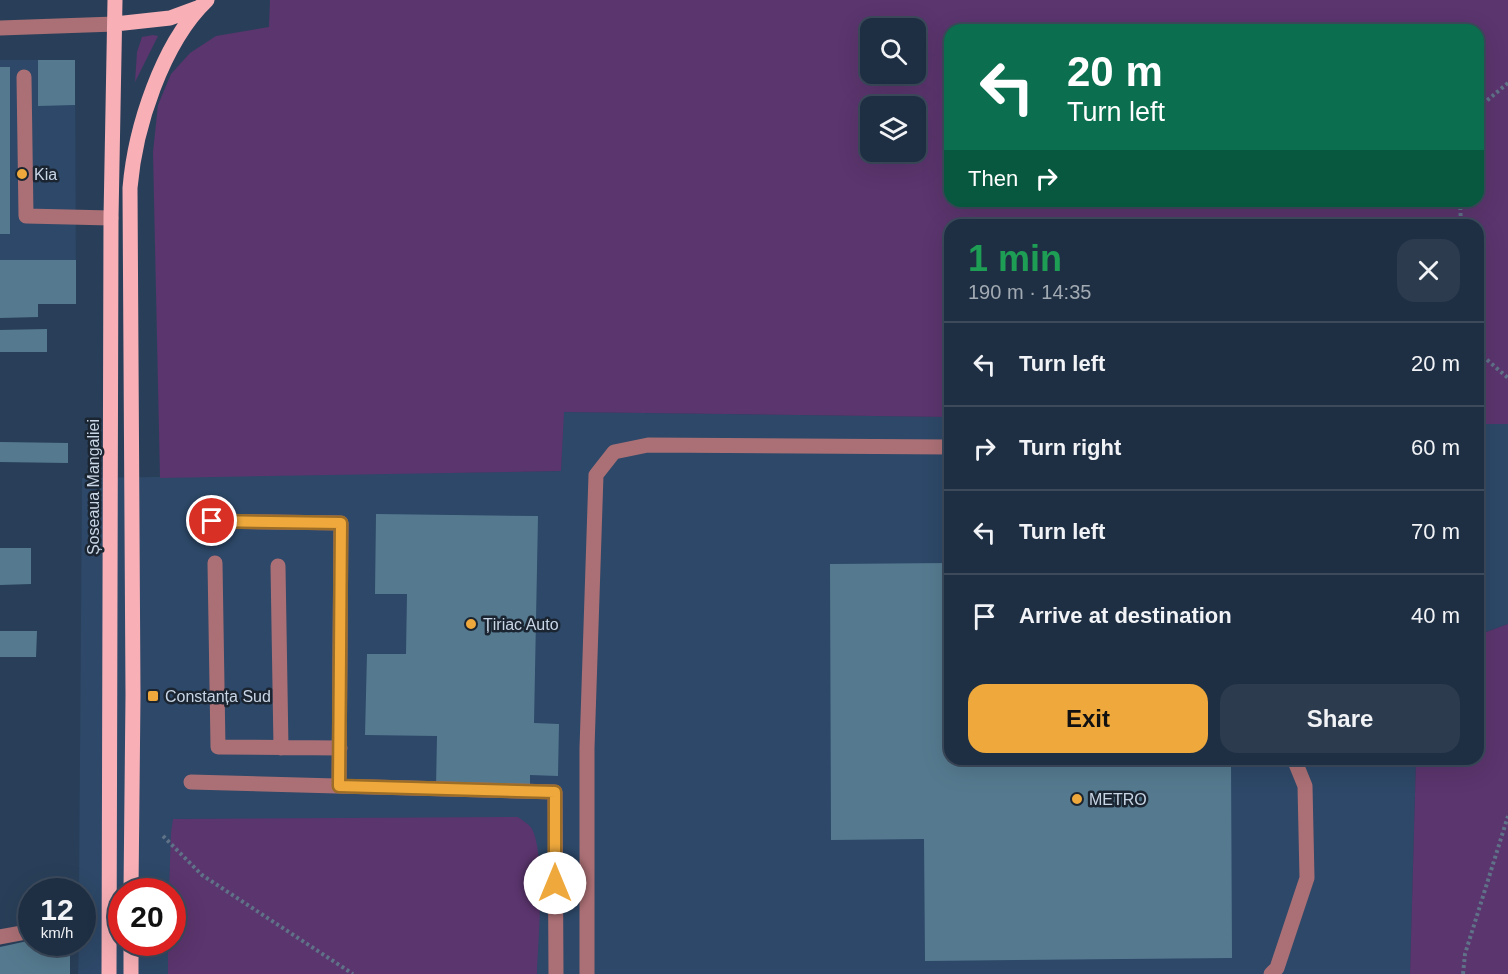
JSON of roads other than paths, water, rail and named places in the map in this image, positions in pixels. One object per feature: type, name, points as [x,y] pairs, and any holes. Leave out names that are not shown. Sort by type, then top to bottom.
[{"type":"main road","name":"Șoseaua Mangaliei","points":[[109,974],[111,218],[115,0]]},
{"type":"main road","points":[[115,24],[170,18],[203,3]]},
{"type":"main road","points":[[131,878],[133,695],[130,212],[132,168],[141,124],[156,82],[178,38],[203,3]]},
{"type":"main road","points":[[131,956],[131,974]]},
{"type":"street","points":[[0,28],[115,24]]},
{"type":"street","points":[[24,77],[26,216],[111,218]]},
{"type":"street","points":[[587,974],[587,748],[596,475],[614,452],[648,445],[944,447]]},
{"type":"street","points":[[212,521],[341,523],[339,786]]},
{"type":"street","points":[[215,563],[218,747],[340,748]]},
{"type":"street","points":[[278,566],[281,748]]},
{"type":"street","points":[[1271,974],[1277,968],[1306,878],[1305,786],[1296,765]]},
{"type":"street","points":[[191,782],[555,792],[556,974]]},
{"type":"street","points":[[0,937],[18,934]]},
{"type":"place","name":"Kia","points":[[22,174]]},
{"type":"place","name":"Țiriac Auto","points":[[471,624]]},
{"type":"place","name":"Constanța Sud","points":[[153,696]]},
{"type":"place","name":"METRO","points":[[1077,799]]}]
